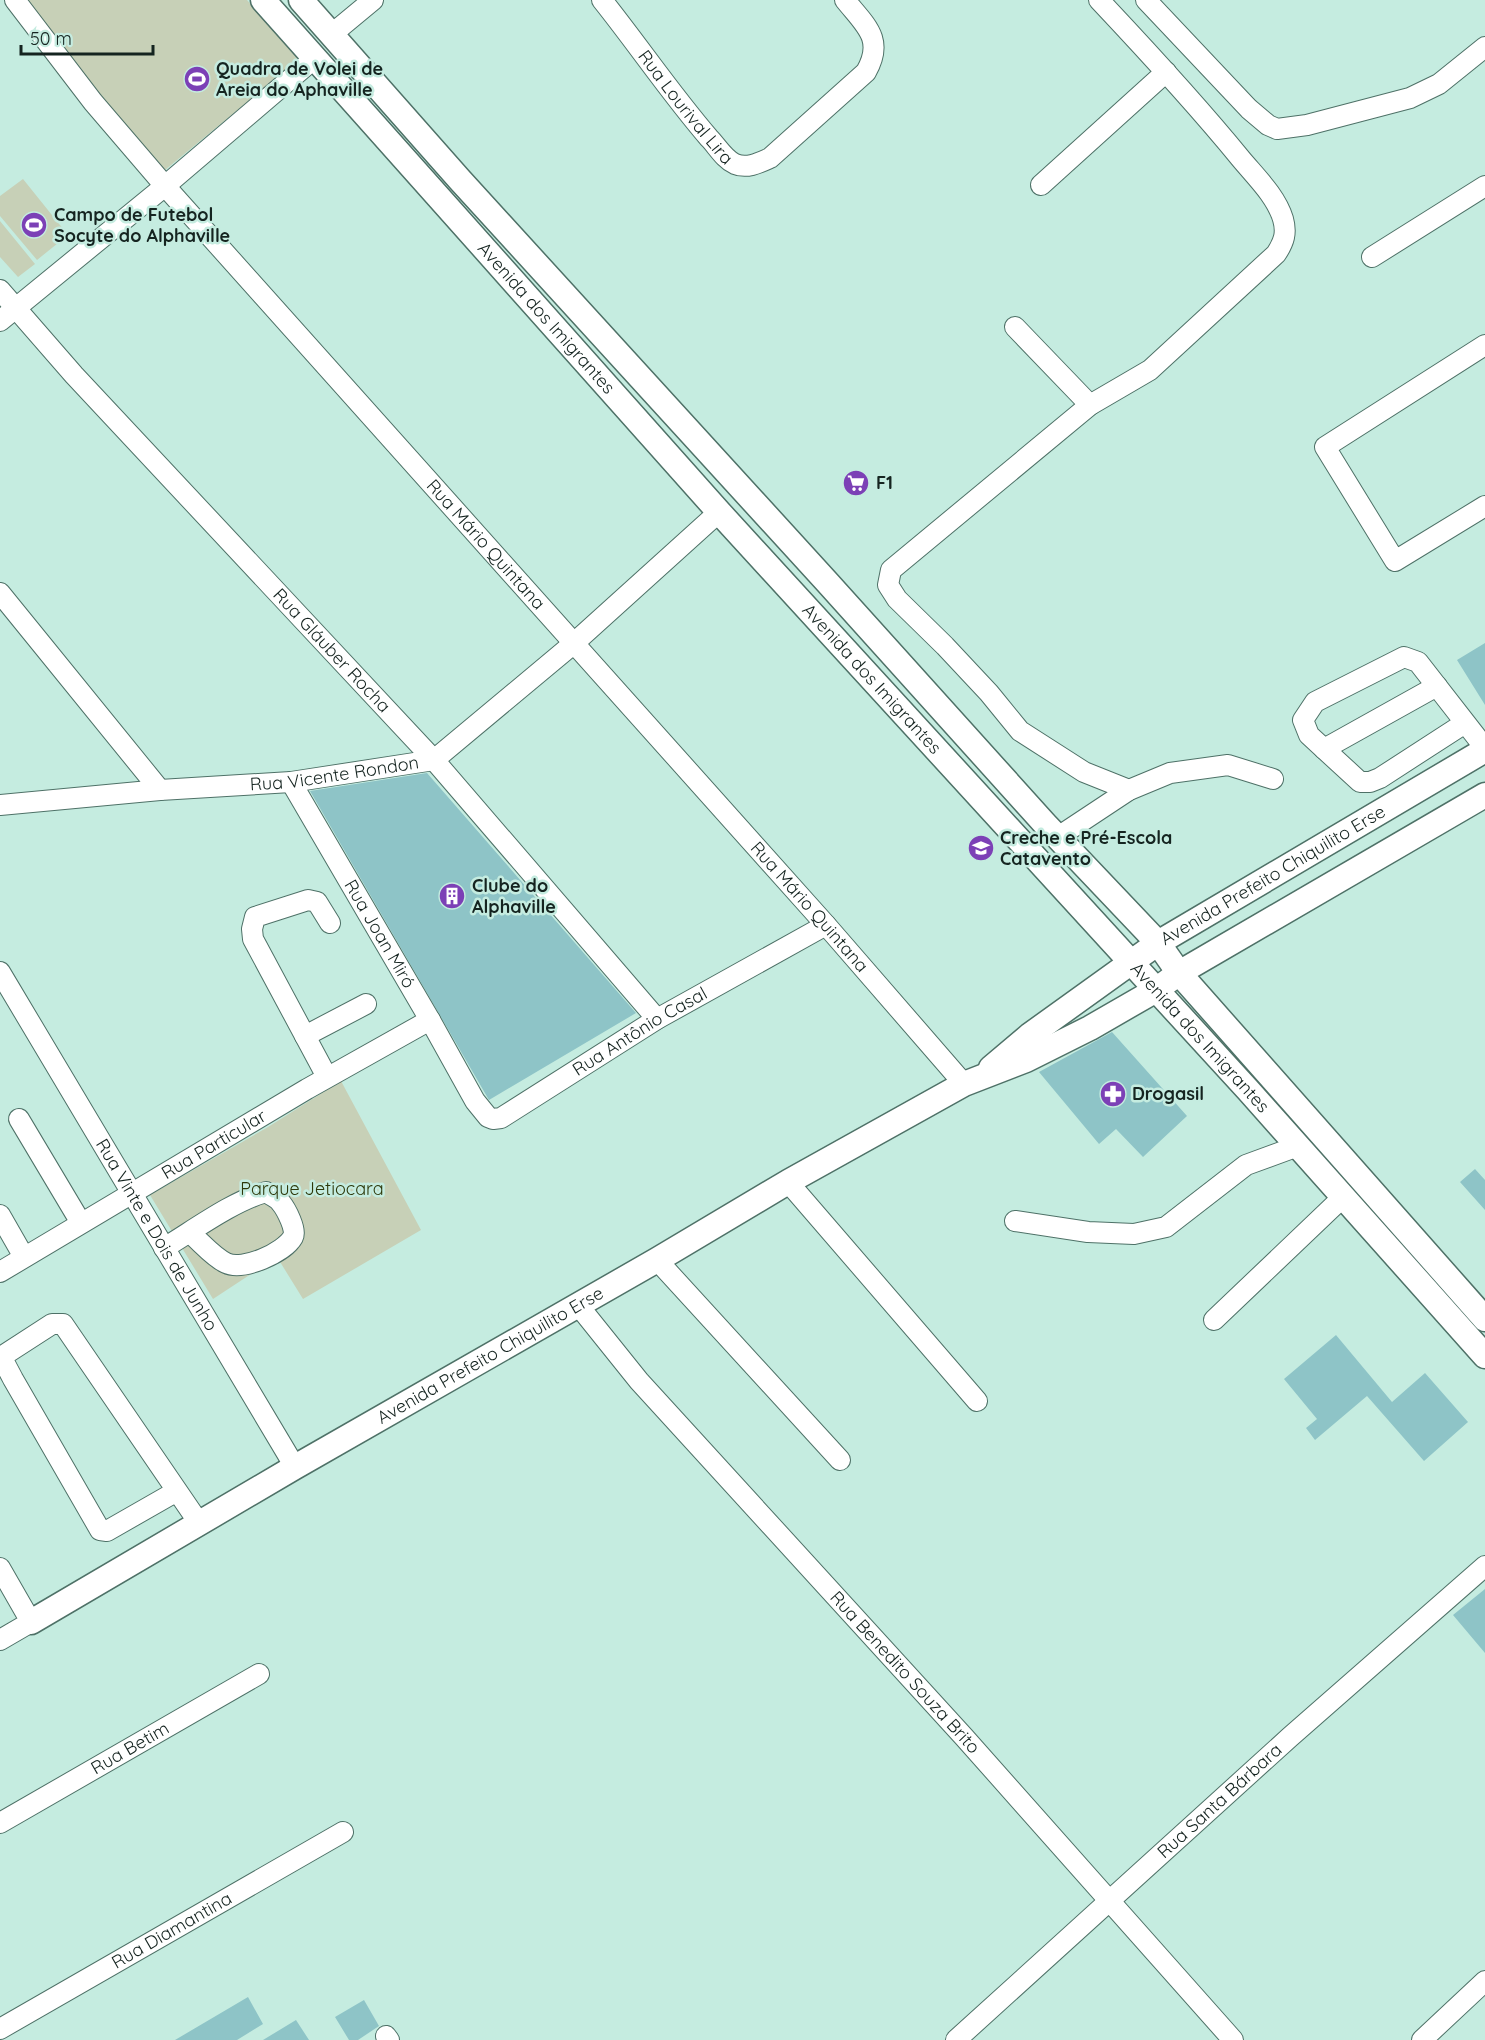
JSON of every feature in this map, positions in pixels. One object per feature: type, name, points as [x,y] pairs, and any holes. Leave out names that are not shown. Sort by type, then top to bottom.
[{"type":"main road","name":"Avenida dos Imigrantes","points":[[263,0],[719,512],[1298,1146],[1485,1356]]},
{"type":"main road","name":"Avenida dos Imigrantes","points":[[301,0],[460,180],[1058,837],[1158,943],[1179,973],[1485,1319]]},
{"type":"main road","points":[[803,604],[827,582]]},
{"type":"main road","name":"Avenida Prefeito Chiquilito Erse","points":[[31,1622],[788,1182],[973,1080],[1013,1048],[1158,943],[1485,749]]},
{"type":"main road","points":[[1179,973],[1485,795]]},
{"type":"main road","name":"Avenida Prefeito Chiquilito Erse","points":[[973,1080],[1005,1069],[1054,1047],[1156,990],[1179,973]]},
{"type":"main road","points":[[1343,1197],[1344,1180],[1360,1178]]},
{"type":"street","name":"Rua Mário Quintana","points":[[15,0],[93,102],[165,186],[826,925],[973,1080]]},
{"type":"street","points":[[332,34],[373,0]]},
{"type":"street","name":"Rua Lourival Lira","points":[[602,0],[703,130],[729,160],[737,165],[756,164],[770,158],[866,72],[875,50],[873,36],[845,0]]},
{"type":"street","points":[[1100,0],[1205,115],[1267,189],[1283,220],[1284,243],[1276,254],[1150,370],[1089,405],[891,570],[888,585],[897,599],[945,646],[1020,730],[1084,772],[1129,790]]},
{"type":"street","points":[[1146,0],[1249,109],[1268,125],[1277,129],[1307,125],[1410,98],[1439,84],[1485,47]]},
{"type":"street","points":[[7,315],[165,186],[315,58]]},
{"type":"street","points":[[1041,185],[1166,72]]},
{"type":"street","points":[[1372,257],[1485,186]]},
{"type":"street","name":"Rua Gláuber Rocha","points":[[0,290],[7,315],[216,529],[434,760],[657,1019]]},
{"type":"street","points":[[1015,327],[1089,405]]},
{"type":"street","points":[[1485,345],[1325,447],[1395,561],[1485,506]]},
{"type":"street","name":"Rua Vicente Rondon","points":[[0,805],[160,790],[291,782],[434,760],[573,644],[719,512]]},
{"type":"street","points":[[0,593],[160,790]]},
{"type":"street","points":[[1465,723],[1370,783],[1360,782],[1309,735],[1303,720],[1315,702],[1404,657],[1418,662],[1437,687],[1465,723],[1485,749]]},
{"type":"street","points":[[1324,749],[1437,687]]},
{"type":"street","points":[[1058,837],[1129,790],[1170,773],[1227,765],[1273,779]]},
{"type":"street","name":"Rua Joan Miró","points":[[291,782],[467,1086]]},
{"type":"street","points":[[327,1077],[253,939],[252,929],[255,917],[308,900],[317,902],[330,922]]},
{"type":"street","name":"Rua Antônio Casal","points":[[467,1086],[474,1101],[488,1117],[501,1118],[657,1019],[826,925]]},
{"type":"street","name":"Rua Vinte e Dois de Junho","points":[[0,972],[295,1467]]},
{"type":"street","points":[[305,1036],[366,1004]]},
{"type":"street","name":"Rua Particular","points":[[0,1272],[327,1077],[430,1020]]},
{"type":"street","points":[[19,1119],[81,1223]]},
{"type":"street","points":[[1015,1221],[1088,1232],[1134,1234],[1166,1227],[1246,1165],[1298,1146]]},
{"type":"street","points":[[788,1182],[976,1401]]},
{"type":"street","points":[[164,1248],[252,1196],[266,1192],[280,1201],[294,1231],[293,1238],[275,1252],[247,1265],[236,1266],[225,1263],[190,1233]]},
{"type":"street","points":[[1214,1320],[1343,1197]]},
{"type":"street","points":[[0,1215],[24,1257]]},
{"type":"street","points":[[657,1260],[840,1460]]},
{"type":"street","name":"Rua Benedito Souza Brito","points":[[578,1305],[639,1381],[956,1728],[1233,2040]]},
{"type":"street","points":[[177,1491],[107,1531],[100,1530],[13,1379],[3,1360],[4,1355],[52,1324],[63,1324],[199,1523]]},
{"type":"street","name":"Rua Santa Bárbara","points":[[956,2040],[1290,1737],[1485,1566]]},
{"type":"street","points":[[0,1568],[31,1622]]},
{"type":"street","name":"Avenida Prefeito Chiquilito Erse","points":[[0,1640],[31,1622]]},
{"type":"street","name":"Rua Betim","points":[[0,1823],[259,1674]]},
{"type":"street","name":"Rua Diamantina","points":[[0,2029],[343,1832]]},
{"type":"street","points":[[1422,2040],[1485,1981]]},
{"type":"green space","points":[[21,0],[247,0],[299,59],[159,175]]},
{"type":"green space","name":"Campo de Futebol Socyte do Alphaville","points":[[23,179],[68,235],[37,260],[0,216],[0,196]]},
{"type":"green space","points":[[0,221],[35,264],[18,277],[0,257]]},
{"type":"green space","name":"Parque Jetiocara","points":[[341,1081],[421,1230],[303,1299],[277,1257],[213,1299],[150,1195],[268,1127]]},
{"type":"building","points":[[1485,643],[1485,705],[1457,660]]},
{"type":"building","name":"Clube do Alphaville","points":[[427,773],[636,1013],[489,1100],[310,791]]},
{"type":"building","name":"Drogasil","points":[[1112,1032],[1187,1116],[1143,1157],[1116,1129],[1099,1144],[1039,1072]]},
{"type":"building","points":[[1475,1169],[1485,1180],[1485,1210],[1460,1182]]},
{"type":"building","points":[[1336,1335],[1392,1402],[1425,1373],[1468,1422],[1424,1461],[1367,1396],[1315,1440],[1306,1428],[1317,1419],[1284,1379]]},
{"type":"building","points":[[1485,1589],[1485,1653],[1453,1615]]},
{"type":"building","points":[[248,1997],[263,2024],[237,2040],[175,2040]]},
{"type":"building","points":[[364,2000],[379,2026],[358,2040],[349,2040],[335,2017]]},
{"type":"building","points":[[296,2020],[309,2040],[263,2040]]},
{"type":"place","name":"Quadra de Volei de Areia do Aphaville","points":[[197,79]]},
{"type":"place","name":"Campo de Futebol Socyte do Alphaville","points":[[34,225]]},
{"type":"place","name":"F1","points":[[856,483]]},
{"type":"place","name":"Creche e Pré-Escola Catavento","points":[[981,848]]},
{"type":"place","name":"Clube do Alphaville","points":[[452,896]]},
{"type":"place","name":"Drogasil","points":[[1113,1094]]}]
